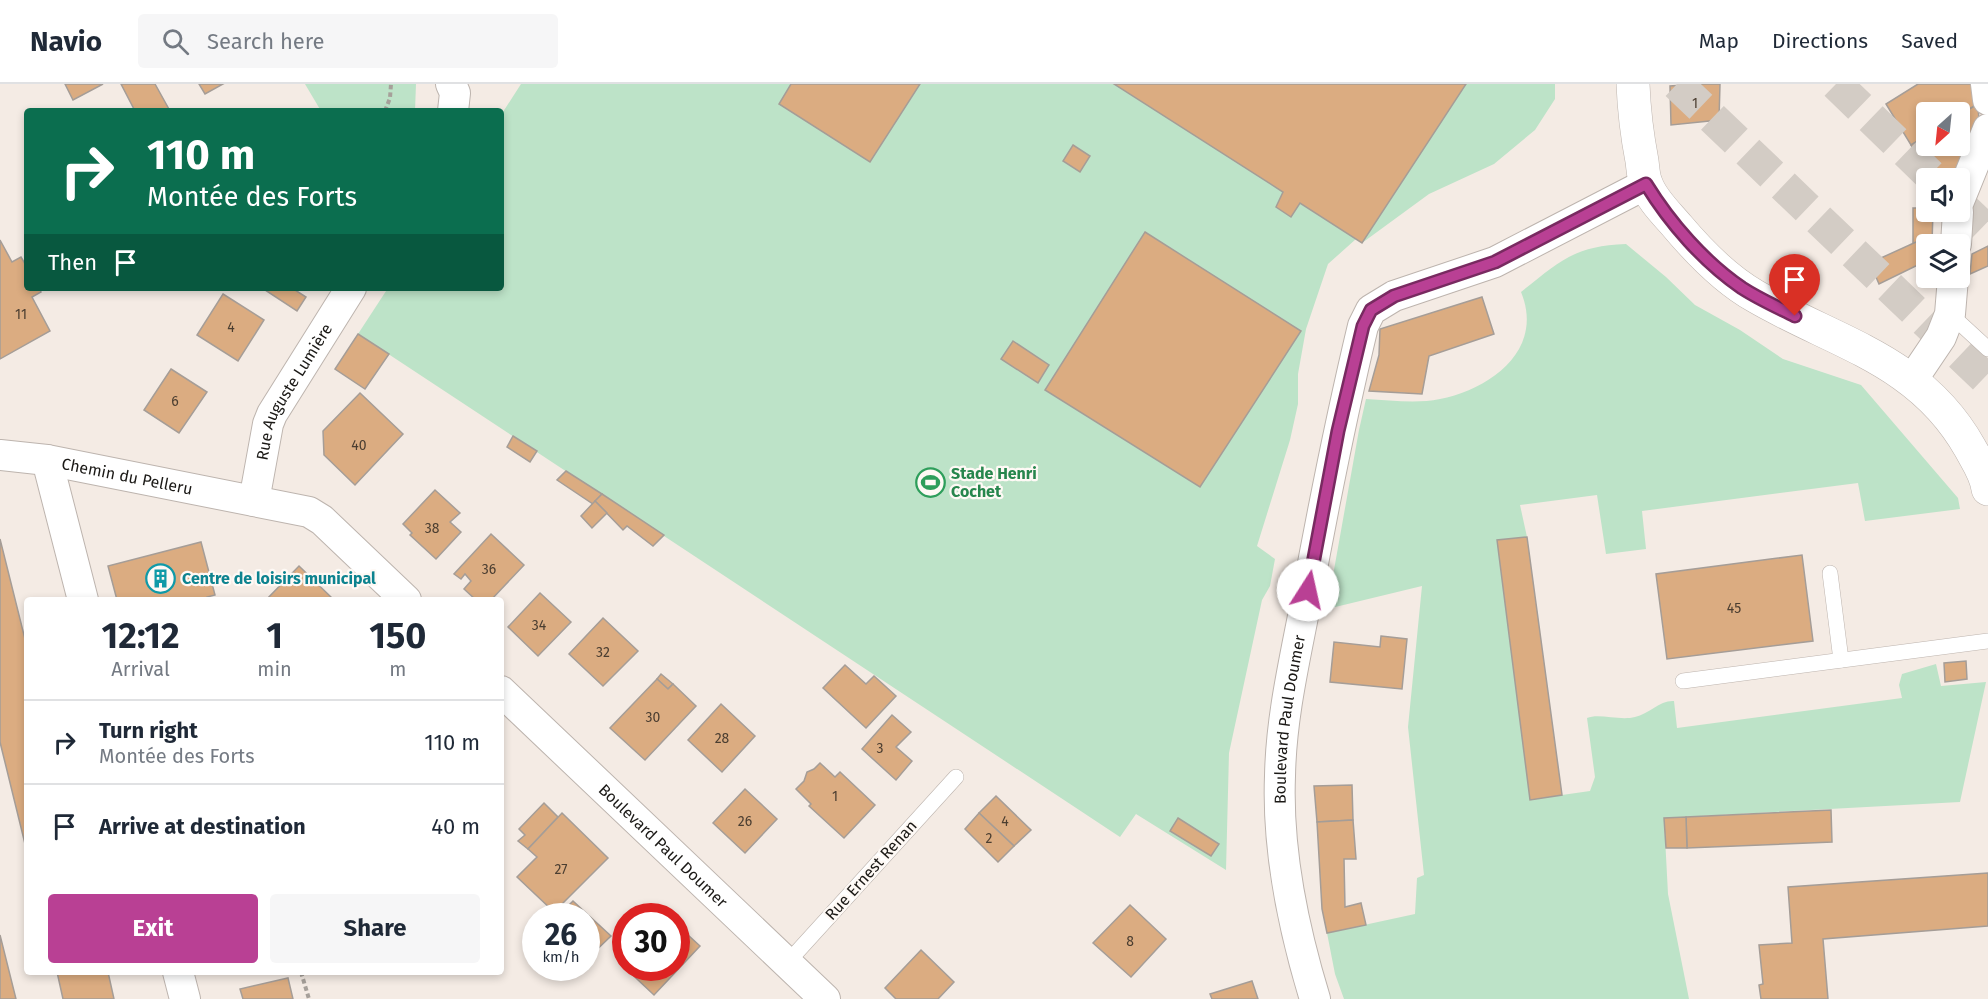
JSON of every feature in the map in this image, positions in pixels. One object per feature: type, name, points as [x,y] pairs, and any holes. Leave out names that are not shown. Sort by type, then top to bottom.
[{"type":"street","points":[[451,84],[455,93],[453,108]]},
{"type":"street","points":[[1633,84],[1637,138],[1646,184],[1695,247],[1740,287],[1756,297],[1872,355],[1911,380],[1942,409],[1965,439],[1987,478],[1988,489]]},
{"type":"street","points":[[1986,84],[1988,100]]},
{"type":"street","points":[[1970,174],[1988,129]]},
{"type":"street","name":"Boulevard Paul Doumer","points":[[1315,999],[1293,920],[1287,878],[1280,778],[1283,727],[1338,431],[1363,326],[1371,310],[1394,296],[1495,262],[1646,184]]},
{"type":"street","points":[[1911,380],[1941,337],[1950,314],[1952,288]]},
{"type":"street","name":"Rue Auguste Lumière","points":[[254,501],[268,424],[272,414],[349,291]]},
{"type":"street","name":"Chemin du Pelleru","points":[[0,455],[47,460],[254,501]]},
{"type":"street","points":[[47,460],[82,597]]},
{"type":"street","points":[[254,501],[309,512],[402,597]]},
{"type":"street","name":"Boulevard Paul Doumer","points":[[504,694],[825,999]]},
{"type":"street","points":[[179,975],[185,999]]},
{"type":"lane","points":[[1950,314],[1988,349]]},
{"type":"lane","points":[[1830,573],[1840,660]]},
{"type":"lane","points":[[1683,681],[1988,641]]},
{"type":"lane","name":"Rue Ernest Renan","points":[[787,963],[956,777]]},
{"type":"path","points":[[386,108],[391,84]]},
{"type":"path","points":[[302,975],[309,999]]},
{"type":"green space","points":[[305,84],[416,84],[415,108],[319,108]]},
{"type":"green space","name":"Stade Henri Cochet","points":[[521,84],[1555,84],[1555,99],[1535,130],[1494,164],[1429,194],[1362,243],[1356,239],[1328,264],[1306,329],[1298,374],[1298,404],[1290,440],[1257,546],[1275,559],[1270,586],[1262,600],[1229,753],[1226,870],[1136,814],[1120,837],[358,334],[386,291],[504,291],[504,110]]},
{"type":"green space","points":[[1626,244],[1695,305],[1740,330],[1783,359],[1861,385],[1958,498],[1960,509],[1865,521],[1858,483],[1642,511],[1646,549],[1606,554],[1597,495],[1520,505],[1527,537],[1498,540],[1562,795],[1590,791],[1595,777],[1587,718],[1635,717],[1664,703],[1674,701],[1677,728],[1902,698],[1899,685],[1902,674],[1936,664],[1941,686],[1986,682],[1960,802],[1664,818],[1668,894],[1689,999],[1344,999],[1335,974],[1327,933],[1415,914],[1417,878],[1424,875],[1408,727],[1422,586],[1327,609],[1366,399],[1422,401],[1440,399],[1459,394],[1494,376],[1508,364],[1519,349],[1526,332],[1526,313],[1521,292],[1569,257],[1593,248]]},
{"type":"building","points":[[65,84],[103,84],[73,100]]},
{"type":"building","points":[[121,84],[155,84],[168,108],[133,108]]},
{"type":"building","points":[[199,84],[223,84],[205,94]]},
{"type":"building","points":[[791,84],[920,84],[870,162],[779,104]]},
{"type":"building","points":[[1114,84],[1466,84],[1362,243],[1300,203],[1291,217],[1276,207],[1283,192]]},
{"type":"building","points":[[1720,84],[1719,120],[1671,125],[1670,86]]},
{"type":"building","points":[[1918,84],[1977,84],[1978,104],[1970,109],[1970,102],[1916,102],[1916,142],[1911,145],[1886,104]]},
{"type":"building","points":[[1978,104],[1979,123],[1970,141],[1970,109]]},
{"type":"building","points":[[1916,142],[1916,153],[1911,145]]},
{"type":"building","points":[[1073,145],[1090,156],[1080,172],[1063,161]]},
{"type":"building","points":[[1918,156],[1962,156],[1956,168],[1925,168]]},
{"type":"building","points":[[1921,161],[1925,168],[1916,169],[1914,166]]},
{"type":"building","points":[[1913,208],[1916,208],[1916,222],[1933,222],[1932,234],[1916,234],[1916,244],[1913,244]]},
{"type":"building","points":[[1145,232],[1301,331],[1200,487],[1045,390]]},
{"type":"building","points":[[0,240],[12,262],[21,257],[24,262],[24,291],[40,291],[32,297],[50,331],[0,359]]},
{"type":"building","points":[[1916,242],[1916,266],[1879,284],[1870,263]]},
{"type":"building","points":[[1988,246],[1988,266],[1970,274],[1972,254]]},
{"type":"building","points":[[267,291],[297,291],[306,297],[297,311]]},
{"type":"building","points":[[223,294],[264,320],[238,361],[197,335]]},
{"type":"building","points":[[1482,297],[1494,334],[1429,356],[1422,394],[1369,391],[1379,355],[1380,329]]},
{"type":"building","points":[[358,334],[389,354],[365,389],[335,369]]},
{"type":"building","points":[[1013,341],[1049,365],[1038,383],[1001,359]]},
{"type":"building","points":[[171,369],[207,392],[179,433],[144,410]]},
{"type":"building","points":[[360,393],[403,434],[355,485],[324,455],[323,431]]},
{"type":"building","points":[[513,436],[537,451],[530,462],[507,447]]},
{"type":"building","points":[[566,471],[602,494],[593,504],[557,480]]},
{"type":"building","points":[[435,490],[460,513],[450,522],[461,532],[436,559],[410,535],[412,533],[403,524]]},
{"type":"building","points":[[602,494],[664,535],[653,546],[627,526],[623,530],[595,501]]},
{"type":"building","points":[[595,501],[607,513],[592,528],[581,516]]},
{"type":"building","points":[[491,534],[524,565],[494,597],[473,597],[464,589],[471,581],[465,574],[461,579],[454,574]]},
{"type":"building","points":[[1527,537],[1562,795],[1530,800],[1497,540]]},
{"type":"building","points":[[0,539],[24,635],[24,840],[0,742]]},
{"type":"building","name":"Centre de loisirs municipal","points":[[201,542],[215,595],[207,597],[116,597],[108,566]]},
{"type":"building","points":[[1802,555],[1813,641],[1667,659],[1656,574]]},
{"type":"building","points":[[299,566],[331,597],[269,597]]},
{"type":"building","points":[[540,593],[571,622],[538,656],[508,627]]},
{"type":"building","points":[[603,618],[638,651],[603,686],[569,654]]},
{"type":"building","points":[[1381,636],[1407,639],[1402,689],[1330,682],[1334,642],[1380,647]]},
{"type":"building","points":[[1966,661],[1967,679],[1945,682],[1944,663]]},
{"type":"building","points":[[845,665],[866,684],[874,676],[896,696],[866,728],[823,688]]},
{"type":"building","points":[[661,674],[673,684],[668,689],[657,679]]},
{"type":"building","points":[[657,679],[668,689],[673,684],[696,706],[645,760],[610,728]]},
{"type":"building","points":[[721,704],[755,736],[722,772],[688,740]]},
{"type":"building","points":[[892,715],[911,732],[896,747],[912,761],[896,780],[862,749]]},
{"type":"building","points":[[820,763],[835,777],[840,772],[875,805],[844,838],[809,806],[811,804],[796,789],[804,781],[807,772]]},
{"type":"building","points":[[1352,785],[1353,820],[1317,822],[1314,786]]},
{"type":"building","points":[[745,789],[777,819],[745,853],[713,823]]},
{"type":"building","points":[[996,796],[1031,830],[1014,846],[979,813]]},
{"type":"building","points":[[544,803],[558,817],[528,849],[518,841],[525,835],[519,829]]},
{"type":"building","points":[[1831,810],[1832,842],[1687,848],[1686,817]]},
{"type":"building","points":[[562,813],[608,858],[563,903],[544,903],[517,877],[537,857],[528,849]]},
{"type":"building","points":[[979,813],[1014,846],[998,862],[965,829]]},
{"type":"building","points":[[1686,817],[1687,848],[1666,848],[1664,818]]},
{"type":"building","points":[[1178,818],[1219,844],[1211,856],[1170,831]]},
{"type":"building","points":[[1353,820],[1356,859],[1344,859],[1345,907],[1361,903],[1366,925],[1327,933],[1322,909],[1317,822]]},
{"type":"building","points":[[1988,873],[1988,926],[1823,939],[1828,999],[1761,999],[1759,985],[1763,984],[1759,945],[1792,943],[1788,887]]},
{"type":"building","points":[[1130,905],[1166,939],[1131,977],[1093,943]]},
{"type":"building","points":[[600,926],[611,936],[600,947]]},
{"type":"building","points":[[0,935],[16,999],[0,999]]},
{"type":"building","points":[[690,937],[700,946],[690,957]]},
{"type":"building","points":[[921,950],[954,982],[938,999],[896,999],[885,988]]},
{"type":"building","points":[[58,975],[109,975],[114,999],[63,999]]},
{"type":"building","points":[[288,978],[293,999],[243,999],[240,989]]},
{"type":"building","points":[[639,981],[667,981],[654,995]]},
{"type":"building","points":[[1252,981],[1258,999],[1212,999],[1210,994]]},
{"type":"tunnel","points":[[1677,84],[1988,381]]},
{"type":"tunnel","points":[[1836,84],[1923,168]]},
{"type":"tunnel","points":[[1970,215],[1988,232]]},
{"type":"place","name":"Stade Henri Cochet","points":[[930,482]]},
{"type":"place","name":"Centre de loisirs municipal","points":[[161,578]]},
{"type":"route","points":[[1308,590],[1338,431],[1363,326],[1371,310],[1394,296],[1495,262],[1646,184],[1695,247],[1724,274],[1756,297],[1795,316]]}]
